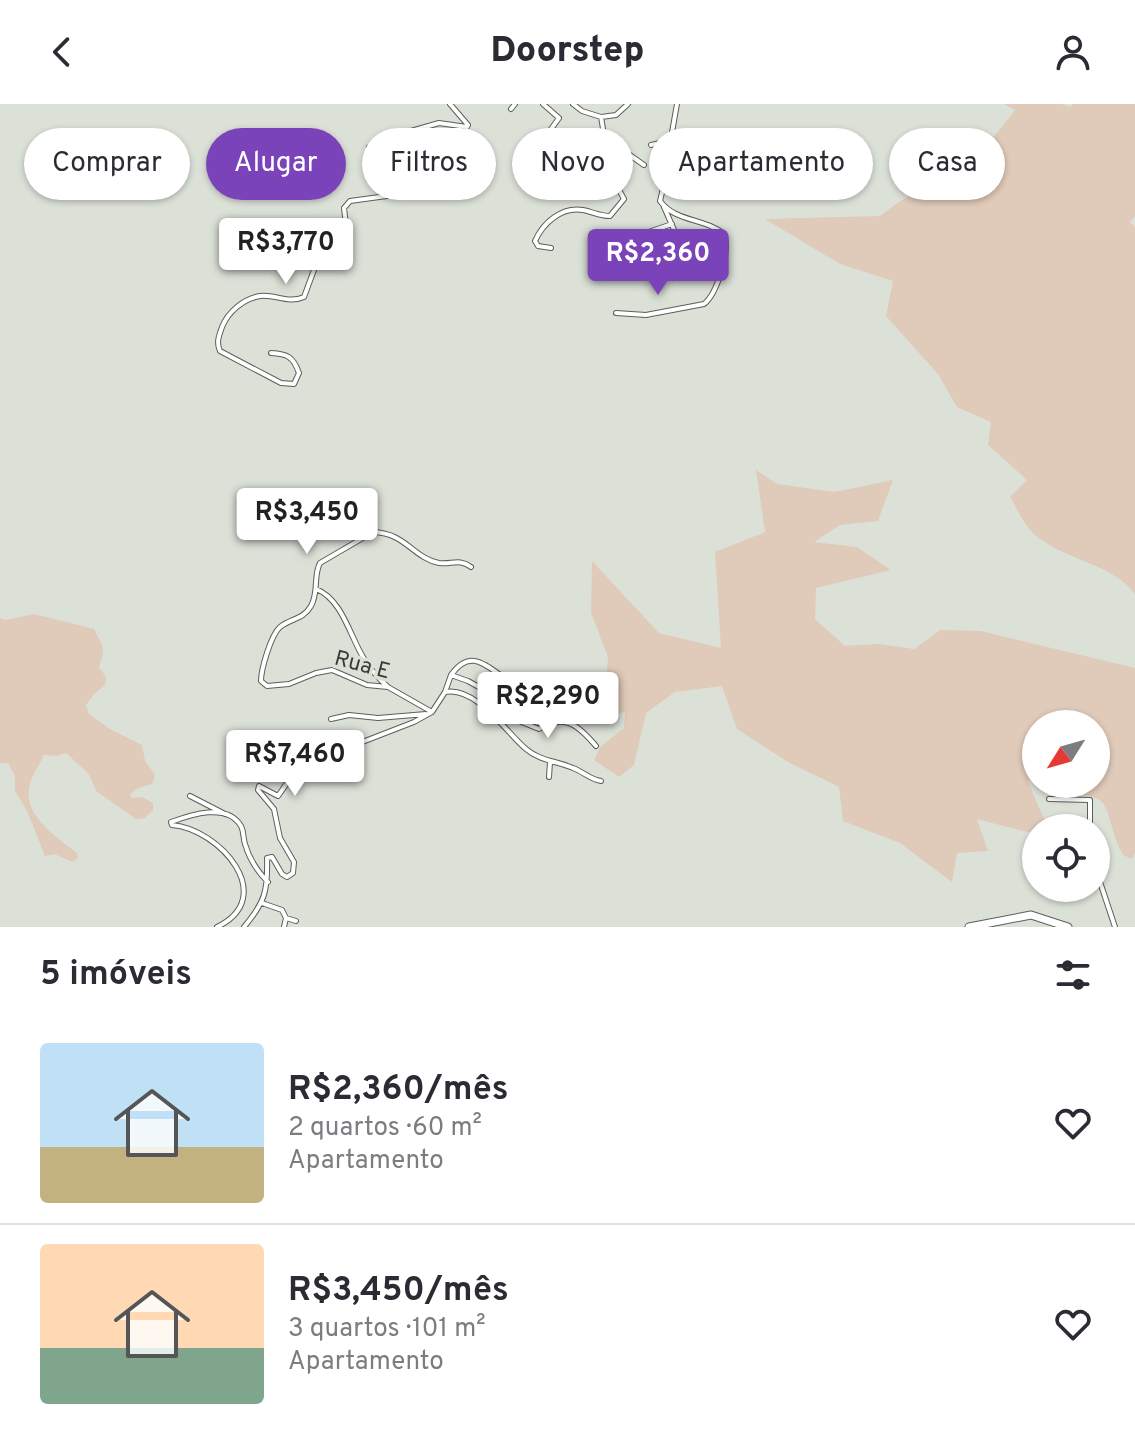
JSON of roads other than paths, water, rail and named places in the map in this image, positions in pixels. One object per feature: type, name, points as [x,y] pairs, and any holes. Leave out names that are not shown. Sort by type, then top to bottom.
[{"type":"main road","points":[[969,927],[1031,915],[1068,927]]},
{"type":"street","points":[[271,353],[284,353],[292,358],[299,373],[294,384],[281,383],[221,353],[217,344],[227,315],[260,296],[290,300],[304,297],[321,251],[347,233],[344,208],[350,201],[416,192],[426,187],[418,177],[391,165],[369,147],[388,137],[439,123],[467,127],[450,104]]},
{"type":"street","points":[[511,109],[515,104]]},
{"type":"street","points":[[543,104],[559,118],[552,128]]},
{"type":"street","points":[[573,104],[582,111],[601,117],[616,115],[628,104]]},
{"type":"street","points":[[672,128],[677,104]]},
{"type":"street","points":[[601,117],[603,128]]},
{"type":"street","points":[[633,157],[644,165]]},
{"type":"street","points":[[551,248],[538,246],[535,241],[543,226],[554,218],[577,209],[610,216],[623,200]]},
{"type":"street","points":[[650,274],[665,268],[675,232],[661,200]]},
{"type":"street","points":[[616,313],[646,315],[698,306],[710,300],[724,260],[726,237],[716,228],[677,215],[664,207]]},
{"type":"street","points":[[632,236],[672,224]]},
{"type":"street","points":[[388,687],[362,657],[334,604],[316,589],[320,563],[373,532],[397,537],[435,562],[462,562],[471,567]]},
{"type":"street","name":"Rua E","points":[[316,589],[307,613],[276,632],[263,665],[263,683],[282,686],[327,670],[341,672],[367,685],[388,687],[430,713]]},
{"type":"street","points":[[245,925],[262,903],[268,882],[268,857],[273,859],[282,874],[287,877],[293,873],[294,863],[282,843],[274,809],[258,790],[259,786],[278,796],[292,776],[308,763],[388,734],[430,713],[445,692],[451,675],[461,664],[477,661],[509,681],[542,690],[561,682]]},
{"type":"street","points":[[451,675],[497,697]]},
{"type":"street","points":[[445,692],[463,695],[501,720],[526,749],[550,762],[572,767],[589,779],[601,781]]},
{"type":"street","points":[[331,719],[349,715],[378,718],[430,713]]},
{"type":"street","points":[[501,720],[509,717],[539,729],[553,721],[569,723],[584,732],[596,746]]},
{"type":"street","points":[[549,777],[550,762]]},
{"type":"street","points":[[190,796],[221,810],[240,826],[247,849],[268,882]]},
{"type":"street","points":[[1049,799],[1090,800],[1090,814]]},
{"type":"street","points":[[217,927],[235,915],[244,900],[235,864],[228,853],[196,830],[170,823],[197,813],[227,816]]},
{"type":"street","points":[[1107,902],[1115,927]]},
{"type":"street","points":[[262,903],[279,907],[286,918],[296,921]]},
{"type":"street","points":[[284,927],[286,918]]}]
